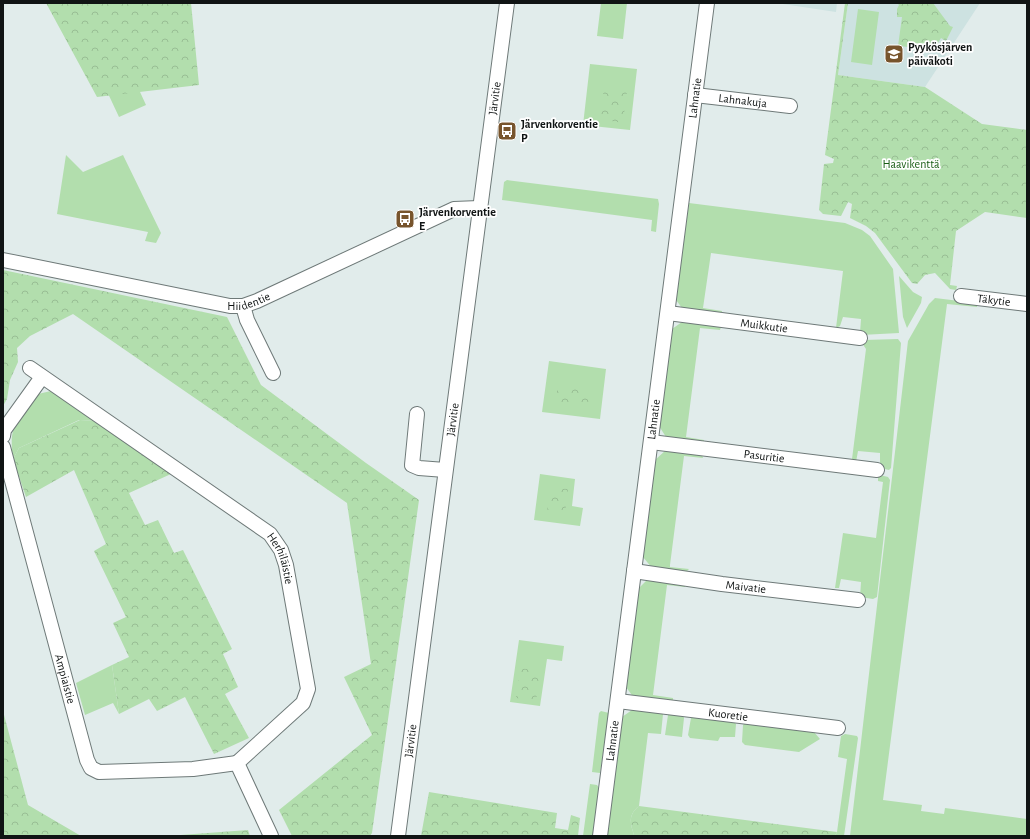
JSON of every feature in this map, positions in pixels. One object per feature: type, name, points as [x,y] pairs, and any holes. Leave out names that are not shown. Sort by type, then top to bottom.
[{"type":"street","name":"Järvitie","points":[[398,836],[507,3]]},
{"type":"street","name":"Lahnatie","points":[[600,836],[707,3]]},
{"type":"street","name":"Lahnakuja","points":[[695,95],[790,106]]},
{"type":"street","name":"Hiidentie","points":[[3,260],[230,306],[243,306],[283,290],[454,209],[480,208]]},
{"type":"street","name":"Täkytie","points":[[961,296],[1027,304]]},
{"type":"street","points":[[243,306],[247,320],[272,373]]},
{"type":"street","name":"Muikkutie","points":[[668,313],[860,338]]},
{"type":"street","name":"Herhiläistie","points":[[30,368],[270,534],[282,550],[308,690],[303,703],[237,763]]},
{"type":"street","points":[[3,436],[4,430],[42,377]]},
{"type":"street","points":[[417,414],[412,465],[419,468],[446,470]]},
{"type":"street","name":"Pasuritie","points":[[651,442],[877,470]]},
{"type":"street","name":"Ampiaistie","points":[[3,446],[86,760],[91,768],[99,772],[193,769],[237,763]]},
{"type":"street","name":"Maivatie","points":[[634,571],[722,584],[858,600]]},
{"type":"street","name":"Kuoretie","points":[[618,701],[838,728]]},
{"type":"street","points":[[237,763],[271,836]]},
{"type":"shaded area","points":[[776,3],[837,3],[836,12]]},
{"type":"shaded area","name":"Pyykösjärven päiväkoti","points":[[848,3],[980,3],[925,87],[838,75]]},
{"type":"green space","points":[[46,3],[191,3],[199,85],[97,97]]},
{"type":"green space","points":[[601,3],[627,3],[623,39],[597,36]]},
{"type":"green space","name":"Haavikenttä","points":[[845,3],[848,3],[838,75],[925,87],[982,124],[1027,130],[1027,218],[985,212],[956,231],[950,285],[957,286],[956,290],[950,289],[935,273],[925,275],[917,284],[912,283],[875,233],[866,226],[850,218],[852,204],[848,202],[841,216],[823,214],[819,210],[824,164],[833,163],[834,159],[825,155]]},
{"type":"green space","points":[[897,3],[933,3],[950,26],[953,27],[946,41],[941,38],[936,46],[919,48],[898,46],[902,17],[897,17],[897,9],[899,5]]},
{"type":"green space","points":[[858,9],[879,12],[872,65],[851,62]]},
{"type":"green space","points":[[124,57],[146,105],[119,117],[97,70]]},
{"type":"green space","points":[[590,64],[637,69],[630,130],[583,125]]},
{"type":"green space","points":[[604,88],[627,91],[623,123],[600,119]]},
{"type":"green space","points":[[66,155],[83,172],[123,155],[161,233],[156,243],[145,241],[148,232],[57,214]]},
{"type":"green space","points":[[507,180],[658,199],[659,204],[656,232],[651,231],[652,220],[502,200],[504,182]]},
{"type":"green space","points":[[689,203],[845,223],[862,230],[870,236],[893,269],[899,333],[861,335],[861,319],[843,317],[840,326],[836,328],[843,271],[711,253],[703,308],[722,311],[722,313],[682,308],[676,300]]},
{"type":"green space","points":[[3,270],[227,317],[261,385],[366,463],[419,500],[372,833],[370,836],[292,836],[279,810],[372,735],[344,677],[371,664],[347,503],[73,314],[30,336],[17,348],[18,362],[10,380],[7,399],[3,406]]},
{"type":"green space","points":[[899,276],[913,292],[922,297],[921,303],[907,328],[903,317]]},
{"type":"green space","points":[[935,298],[976,303],[977,307],[947,304],[883,800],[922,805],[921,811],[944,814],[945,808],[1027,819],[1027,836],[850,836],[908,341],[929,304]]},
{"type":"green space","points":[[687,321],[721,327],[720,330],[700,328],[686,437],[704,440],[704,442],[666,437],[659,426],[672,329],[682,322]]},
{"type":"green space","points":[[898,339],[901,343],[891,468],[889,470],[880,468],[880,453],[858,451],[856,462],[847,461],[847,459],[852,459],[866,349],[862,343],[864,340]]},
{"type":"green space","points":[[549,361],[606,369],[600,419],[542,412]]},
{"type":"green space","points":[[558,385],[590,390],[588,406],[555,402]]},
{"type":"green space","points":[[51,391],[96,421],[79,420],[19,448],[13,459],[12,438],[16,423],[38,394]]},
{"type":"green space","points":[[80,420],[96,421],[171,474],[129,493],[145,525],[158,520],[174,553],[183,550],[232,649],[223,654],[238,687],[225,694],[249,738],[214,754],[185,697],[157,711],[149,699],[119,714],[112,665],[129,657],[113,623],[126,617],[94,551],[106,544],[74,470],[26,497],[13,459],[19,448]]},
{"type":"green space","points":[[666,450],[702,455],[703,458],[684,456],[670,567],[689,569],[686,572],[652,568],[643,557],[655,460]]},
{"type":"green space","points":[[540,474],[575,479],[572,506],[583,508],[580,526],[534,520]]},
{"type":"green space","points":[[878,476],[888,477],[890,480],[877,597],[873,599],[860,597],[861,582],[841,579],[839,588],[835,588],[843,533],[876,538],[883,482],[878,481]]},
{"type":"green space","points":[[550,487],[568,489],[565,514],[547,512]]},
{"type":"green space","points":[[647,580],[685,585],[685,587],[667,585],[653,695],[673,698],[673,702],[634,698],[626,687],[639,588]]},
{"type":"green space","points":[[519,640],[564,646],[562,661],[547,659],[540,706],[510,702]]},
{"type":"green space","points":[[112,665],[119,714],[113,703],[85,715],[76,683]]},
{"type":"green space","points":[[520,668],[540,671],[536,701],[516,698]]},
{"type":"green space","points":[[632,710],[660,712],[663,714],[661,734],[648,733],[639,806],[635,809],[631,819],[634,835],[636,836],[607,836],[622,717]]},
{"type":"green space","points":[[3,711],[28,805],[81,836],[3,836]]},
{"type":"green space","points":[[601,711],[609,713],[600,773],[592,772],[599,713]]},
{"type":"green space","points":[[671,713],[683,715],[682,737],[665,735],[668,715]]},
{"type":"green space","points":[[691,718],[734,722],[736,724],[735,737],[720,737],[718,741],[690,738],[688,735]]},
{"type":"green space","points":[[745,723],[814,732],[820,739],[799,752],[745,745],[742,742],[743,725]]},
{"type":"green space","points":[[845,734],[857,736],[858,738],[844,836],[835,836],[837,832],[847,759],[838,757],[841,736]]},
{"type":"green space","points":[[590,784],[597,785],[599,788],[593,836],[583,836]]},
{"type":"green space","points":[[429,792],[557,813],[555,828],[568,830],[571,815],[580,818],[578,836],[421,836]]},
{"type":"green space","points":[[639,806],[837,832],[835,836],[636,836],[634,835],[631,819],[635,809]]},
{"type":"green space","points":[[248,830],[250,836],[167,836]]},
{"type":"place","name":"Pyykösjärven päiväkoti","points":[[894,54]]},
{"type":"place","name":"Järvenkorventie P","points":[[507,131]]},
{"type":"place","name":"Järvenkorventie E","points":[[405,219]]}]
